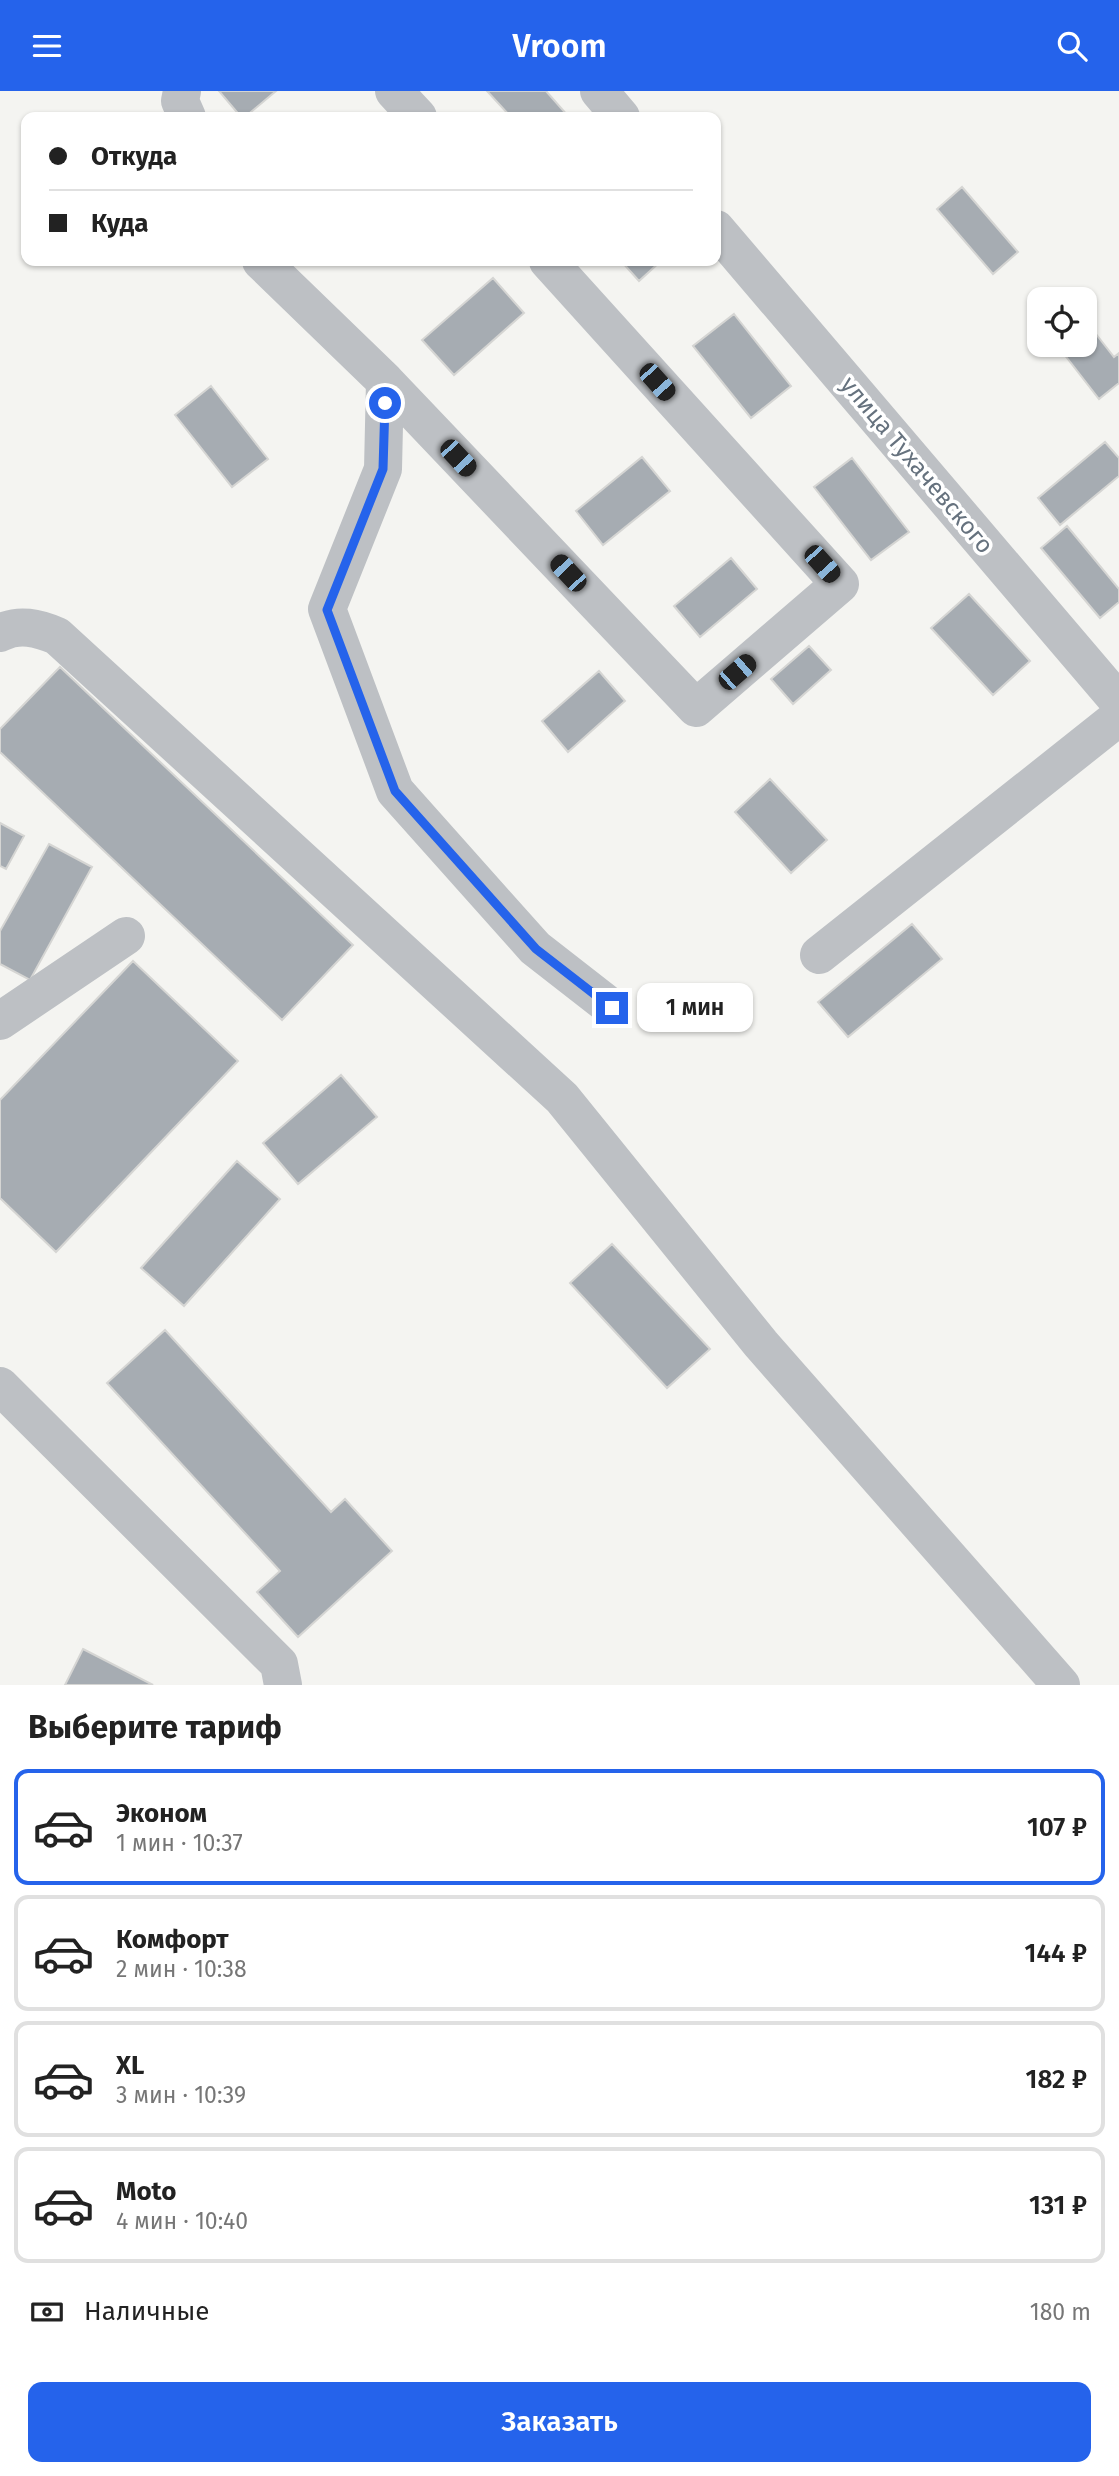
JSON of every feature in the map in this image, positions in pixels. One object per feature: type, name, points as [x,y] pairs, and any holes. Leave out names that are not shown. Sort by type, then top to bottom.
[{"type":"street","points":[[182,91],[180,101],[185,112]]},
{"type":"street","points":[[394,91],[413,112]]},
{"type":"street","points":[[598,91],[617,112]]},
{"type":"street","name":"улица Тухачевского","points":[[721,235],[1119,702]]},
{"type":"street","points":[[266,266],[385,381],[696,708],[840,584],[553,266]]},
{"type":"street","points":[[385,381],[383,469],[327,610],[395,791],[536,949],[612,1008]]},
{"type":"street","points":[[0,633],[10,628],[38,628],[57,636],[562,1098],[761,1344],[1061,1685]]},
{"type":"street","points":[[819,955],[1119,717]]},
{"type":"street","points":[[0,1021],[126,936]]},
{"type":"street","points":[[0,1386],[279,1664],[283,1685]]},
{"type":"building","points":[[219,91],[276,91],[251,112],[237,112]]},
{"type":"building","points":[[487,91],[546,91],[565,112],[506,112]]},
{"type":"building","points":[[962,187],[1018,252],[993,274],[937,209]]},
{"type":"building","points":[[626,266],[656,266],[639,281]]},
{"type":"building","points":[[493,278],[524,313],[454,375],[422,340]]},
{"type":"building","points":[[734,314],[791,386],[751,418],[693,346]]},
{"type":"building","points":[[1097,335],[1114,357],[1119,353],[1119,383],[1099,399],[1066,357],[1097,357]]},
{"type":"building","points":[[211,386],[268,459],[232,487],[175,415]]},
{"type":"building","points":[[1105,442],[1119,458],[1119,476],[1060,525],[1038,498]]},
{"type":"building","points":[[642,457],[670,491],[603,545],[576,511]]},
{"type":"building","points":[[852,458],[909,532],[871,560],[814,487]]},
{"type":"building","points":[[1067,526],[1119,589],[1119,602],[1100,618],[1041,548]]},
{"type":"building","points":[[731,558],[757,589],[700,637],[674,606]]},
{"type":"building","points":[[969,594],[1030,661],[993,695],[931,628]]},
{"type":"building","points":[[809,646],[831,670],[793,704],[771,679]]},
{"type":"building","points":[[60,667],[353,945],[282,1020],[0,752],[0,729]]},
{"type":"building","points":[[599,671],[625,701],[568,752],[542,721]]},
{"type":"building","points":[[770,779],[827,840],[791,873],[735,812]]},
{"type":"building","points":[[0,823],[24,836],[6,869],[0,866]]},
{"type":"building","points":[[49,844],[92,867],[30,980],[0,964],[0,931]]},
{"type":"building","points":[[912,924],[942,959],[848,1037],[818,1002]]},
{"type":"building","points":[[133,961],[238,1061],[56,1252],[0,1198],[0,1100]]},
{"type":"building","points":[[341,1075],[377,1117],[298,1184],[263,1143]]},
{"type":"building","points":[[237,1161],[280,1199],[184,1306],[141,1268]]},
{"type":"building","points":[[612,1244],[710,1349],[667,1388],[570,1283]]},
{"type":"building","points":[[165,1330],[331,1512],[345,1499],[392,1551],[298,1637],[257,1592],[280,1571],[107,1383]]},
{"type":"building","points":[[83,1649],[153,1685],[65,1685]]},
{"type":"route","points":[[385,403],[383,469],[327,610],[346,661],[395,791],[536,949],[612,1008]]}]
